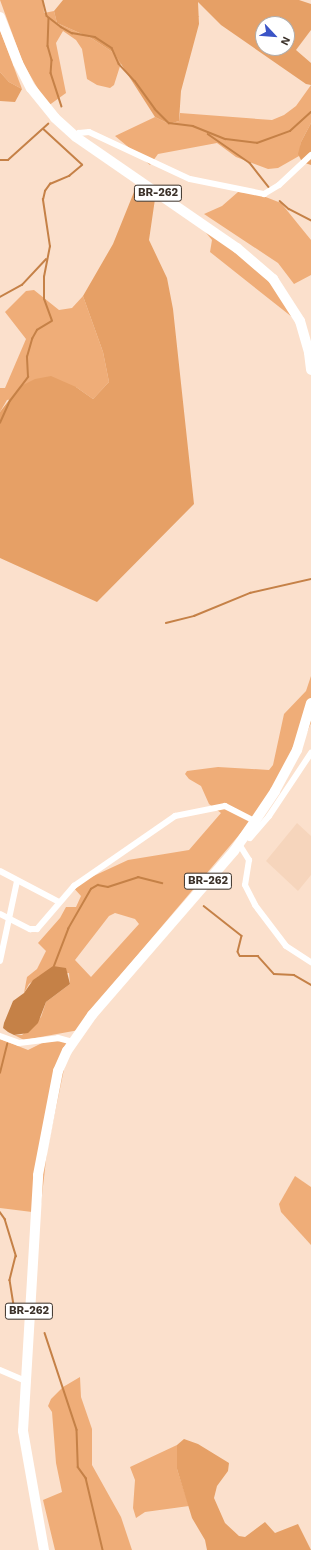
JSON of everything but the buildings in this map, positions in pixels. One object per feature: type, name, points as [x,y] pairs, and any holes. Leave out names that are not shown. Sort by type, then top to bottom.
[{"type":"highway","name":"BR-262","points":[[0,17],[18,63],[31,88],[42,104],[76,137],[237,248],[273,279],[300,321],[309,354],[311,370]]},
{"type":"highway","name":"BR-262","points":[[44,1550],[23,1431],[24,1380],[38,1175],[53,1089],[58,1071],[73,1042],[92,1015],[249,832],[275,791],[297,750],[311,703]]},
{"type":"street","points":[[76,137],[80,133],[90,132],[190,179],[264,194],[279,186],[311,155]]},
{"type":"street","points":[[249,832],[286,794],[311,753]]},
{"type":"street","points":[[0,914],[34,930],[74,886],[175,816],[225,806],[249,832],[249,860],[245,886],[255,905],[286,946],[311,962]]},
{"type":"street","points":[[0,871],[59,902]]},
{"type":"street","points":[[0,961],[17,881]]},
{"type":"street","points":[[0,1036],[19,1043],[58,1038],[73,1042]]},
{"type":"street","points":[[0,1370],[24,1380]]},
{"type":"shaded area","points":[[0,0],[43,0],[44,13],[54,11],[57,23],[91,38],[114,53],[121,63],[114,85],[110,88],[97,85],[87,79],[82,49],[76,40],[63,31],[56,43],[66,93],[48,106],[23,63]]},
{"type":"shaded area","points":[[63,0],[299,0],[311,4],[311,30],[296,50],[311,63],[311,85],[306,84],[266,56],[295,56],[295,16],[255,16],[255,49],[221,25],[198,2],[199,24],[181,91],[179,121],[169,124],[155,117],[114,53],[91,38],[57,23],[54,11]]},
{"type":"shaded area","points":[[0,30],[22,89],[9,82],[0,72]]},
{"type":"shaded area","points":[[0,72],[9,82],[22,89],[15,102],[0,101]]},
{"type":"shaded area","points":[[311,85],[311,123],[301,142],[299,156],[278,168],[268,169],[236,157],[217,143],[158,154],[150,165],[115,136],[155,117],[169,124],[179,121],[180,113],[272,120],[284,115],[296,106]]},
{"type":"shaded area","points":[[311,123],[311,165],[302,162],[298,154],[301,142]]},
{"type":"shaded area","points":[[136,187],[155,199],[149,240],[167,278],[173,309],[194,504],[97,602],[0,558],[0,412],[19,387],[35,379],[51,376],[76,387],[93,399],[109,382],[103,352],[83,296],[113,244]]},
{"type":"shaded area","points":[[238,192],[258,194],[281,203],[311,240],[311,275],[294,284],[278,263],[204,214],[222,206]]},
{"type":"shaded area","points":[[198,223],[257,260],[292,317],[210,252],[212,240]]},
{"type":"shaded area","points":[[34,290],[59,310],[72,308],[83,296],[103,352],[109,382],[93,399],[76,387],[7,400],[0,412],[0,388],[5,388],[26,339],[5,312],[26,291]]},
{"type":"shaded area","points":[[311,676],[311,723],[295,761],[272,796],[102,997],[79,1030],[24,1040],[14,1035],[22,1035],[41,1017],[46,1002],[70,984],[69,973],[39,976],[29,984],[24,993],[27,977],[37,969],[46,951],[38,943],[60,918],[66,907],[76,907],[81,896],[72,886],[128,860],[189,850],[221,813],[209,804],[201,786],[189,779],[185,774],[187,771],[218,767],[269,770],[273,765],[284,714],[306,691]],"holes":[[[115,913],[135,919],[139,924],[91,977],[75,960],[109,916]]]},
{"type":"shaded area","points":[[297,823],[311,836],[311,875],[298,891],[266,861]]},
{"type":"shaded area","points":[[53,966],[66,968],[70,984],[46,1002],[38,1023],[28,1033],[14,1035],[8,1032],[3,1028],[13,1001],[24,993],[33,980]]},
{"type":"shaded area","points":[[65,1038],[68,1050],[47,1151],[40,1213],[0,1208],[0,1039],[28,1050],[42,1043]]},
{"type":"shaded area","points":[[295,1176],[311,1187],[311,1245],[281,1212],[279,1204]]},
{"type":"shaded area","points":[[80,1377],[81,1397],[92,1429],[92,1465],[121,1517],[132,1550],[55,1550],[43,1500],[62,1492],[56,1463],[52,1412],[48,1406],[51,1399],[63,1387]]},
{"type":"shaded area","points":[[184,1439],[198,1444],[229,1463],[228,1471],[217,1486],[214,1498],[225,1523],[239,1536],[245,1537],[265,1522],[275,1533],[298,1524],[311,1550],[207,1550],[205,1540],[192,1518],[177,1469],[177,1445]]},
{"type":"shaded area","points":[[177,1445],[177,1469],[189,1506],[145,1512],[136,1518],[133,1508],[135,1480],[130,1467]]},
{"type":"waterway","points":[[43,0],[47,16],[61,27],[72,33],[95,37],[112,48],[119,64],[135,81],[155,109],[169,123],[193,126],[226,139],[257,143],[290,131],[311,112]]},
{"type":"waterway","points":[[49,18],[48,46],[52,60],[51,73],[62,106]]},
{"type":"waterway","points":[[0,160],[8,160],[48,124]]},
{"type":"waterway","points":[[0,423],[10,401],[28,377],[27,357],[32,339],[37,330],[52,321],[44,299],[44,277],[50,247],[43,200],[45,191],[50,184],[69,176],[82,165],[44,130]]},
{"type":"waterway","points":[[208,134],[250,163],[269,187]]},
{"type":"waterway","points":[[280,201],[289,209],[311,220]]},
{"type":"waterway","points":[[0,297],[22,285],[46,259]]},
{"type":"waterway","points":[[166,623],[194,616],[250,593],[311,579]]},
{"type":"waterway","points":[[54,966],[68,929],[91,889],[98,885],[108,887],[138,877],[162,883]]},
{"type":"waterway","points":[[204,906],[242,936],[238,952],[240,956],[258,956],[274,974],[294,975],[311,985]]},
{"type":"waterway","points":[[0,1073],[7,1044]]},
{"type":"waterway","points":[[0,1212],[5,1219],[16,1256],[10,1280],[14,1305],[20,1311]]},
{"type":"waterway","points":[[45,1333],[77,1430],[78,1467],[86,1478],[103,1550]]}]
